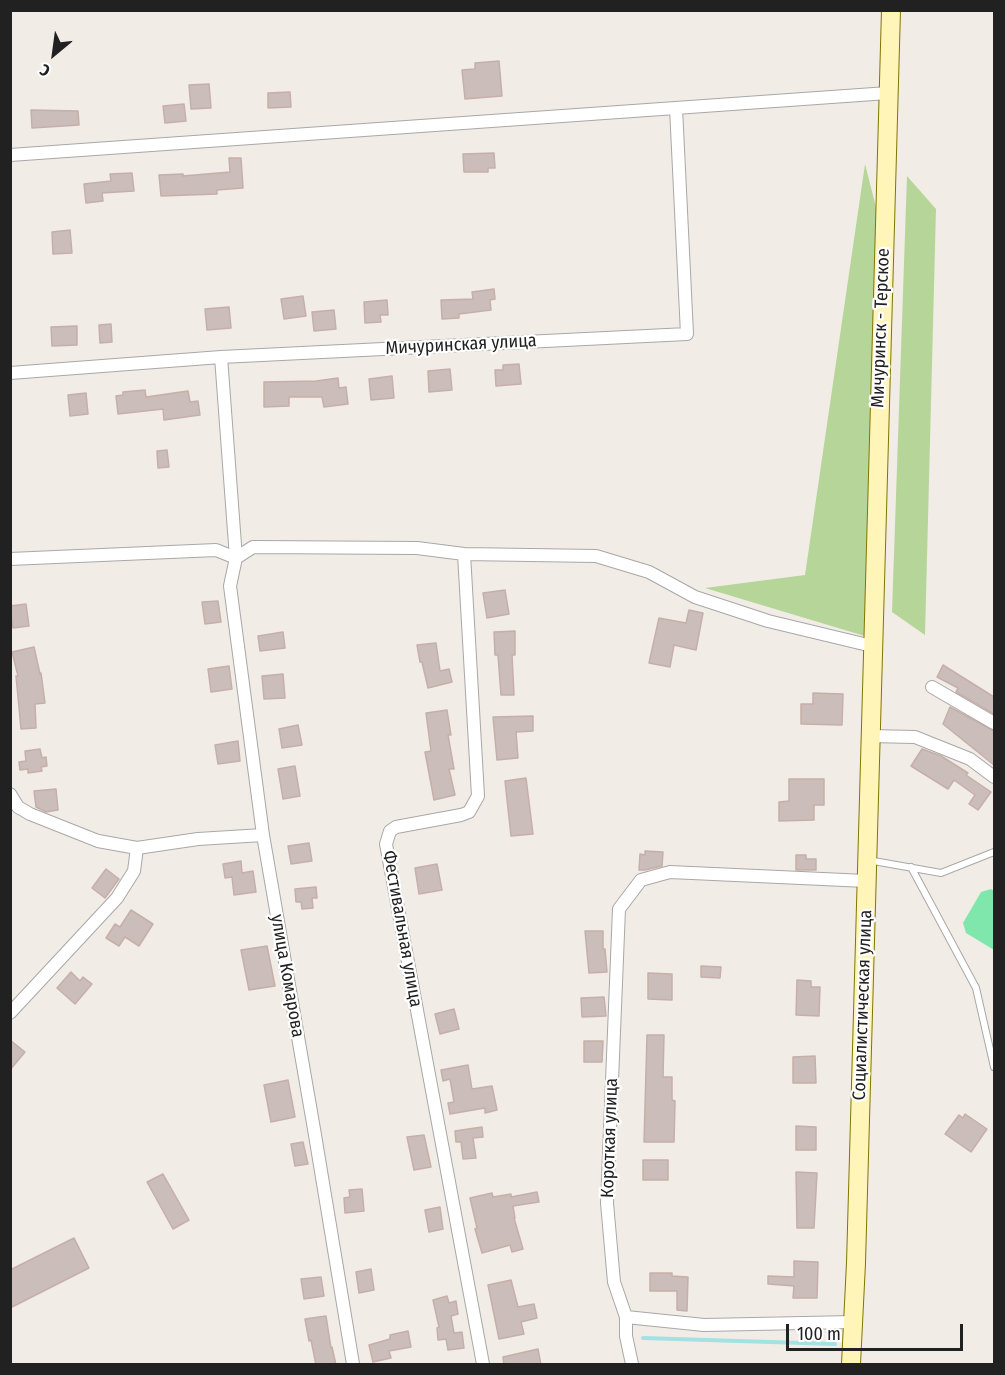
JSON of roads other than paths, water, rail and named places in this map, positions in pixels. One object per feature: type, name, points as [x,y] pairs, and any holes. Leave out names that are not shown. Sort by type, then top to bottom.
[{"type":"street","name":"Мичуринск - Терское","points":[[872,646],[891,10]]},
{"type":"street","points":[[10,156],[888,93]]},
{"type":"street","name":"Мичуринская улица","points":[[10,373],[221,357],[687,334],[676,108]]},
{"type":"street","name":"улица Комарова","points":[[221,357],[236,558],[230,586],[263,835],[352,1365]]},
{"type":"street","points":[[10,559],[216,550],[236,558],[253,547],[417,548],[464,554],[596,556],[649,572],[694,597],[758,618],[872,646]]},
{"type":"street","name":"Фестивальная улица","points":[[464,554],[478,796],[469,812],[396,827],[390,831],[386,844],[483,1365]]},
{"type":"street","name":"Социалистическая улица","points":[[851,1365],[872,646]]},
{"type":"street","points":[[932,687],[994,723]]},
{"type":"street","points":[[870,736],[915,736],[970,759],[994,777]]},
{"type":"street","points":[[10,794],[18,807],[30,814],[99,841],[137,848],[198,839],[263,835]]},
{"type":"street","points":[[10,1013],[117,898],[134,871],[137,848]]},
{"type":"street","name":"Короткая улица","points":[[632,1365],[626,1336],[626,1317],[614,1282],[607,1203],[619,909],[641,880],[670,872],[866,881]]},
{"type":"street","points":[[626,1317],[704,1325],[853,1322]]},
{"type":"lane","points":[[867,860],[941,873],[994,852]]},
{"type":"lane","points":[[911,867],[976,988],[994,1066]]},
{"type":"waterway","points":[[643,1338],[835,1344]]}]
